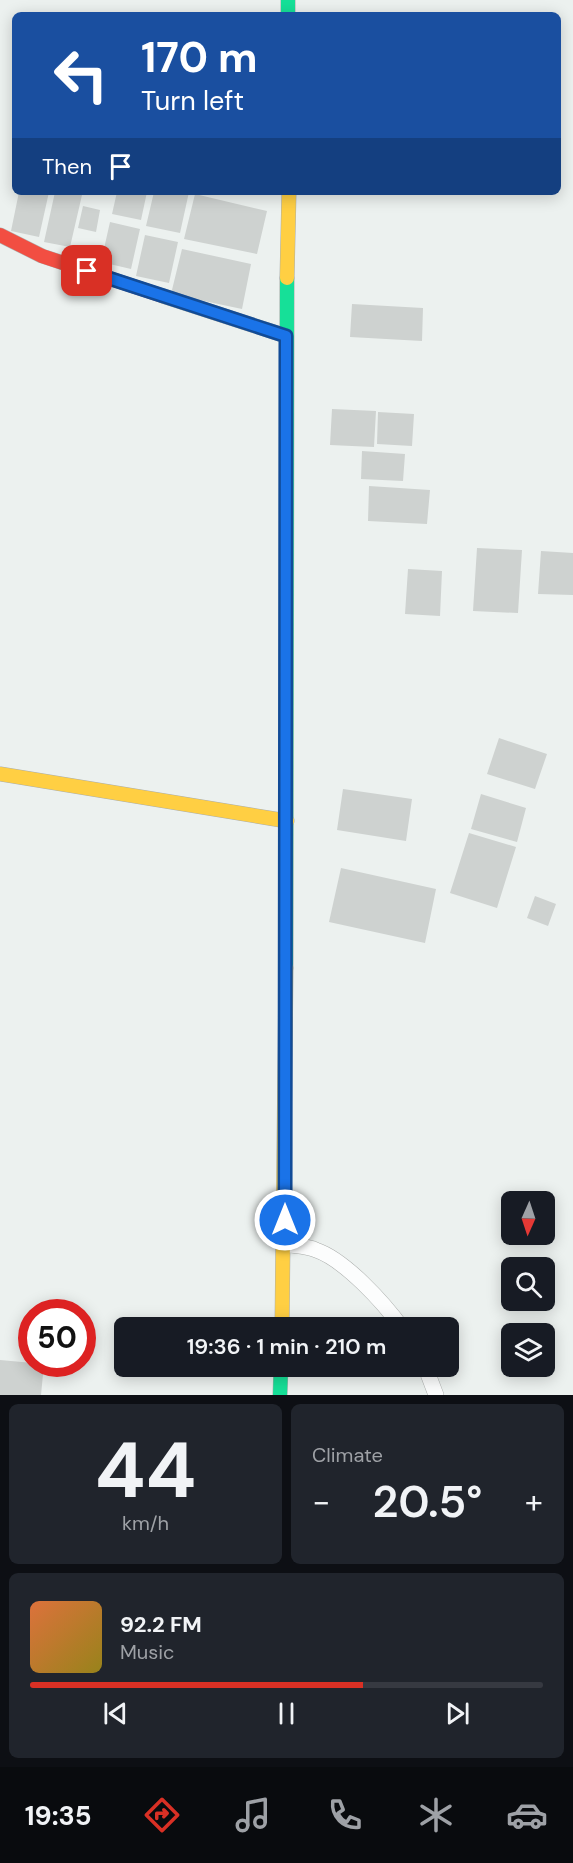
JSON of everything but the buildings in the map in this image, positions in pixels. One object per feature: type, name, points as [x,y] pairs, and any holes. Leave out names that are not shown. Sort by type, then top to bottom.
[{"type":"main road","points":[[282,1317],[287,821],[286,336],[289,195]]},
{"type":"main road","points":[[0,235],[42,256],[286,336]]},
{"type":"main road","points":[[0,774],[287,821]]},
{"type":"main road","points":[[280,1395],[281,1377]]},
{"type":"lane","points":[[284,1244],[318,1250],[344,1268],[382,1300],[394,1317]]},
{"type":"lane","points":[[429,1377],[436,1395]]},
{"type":"traffic: fast","points":[[288,0],[288,12]]},
{"type":"traffic: fast","points":[[286,968],[287,278]]},
{"type":"traffic: fast","points":[[280,1395],[281,1377]]},
{"type":"traffic: slow","points":[[287,278],[289,195]]},
{"type":"traffic: slow","points":[[163,296],[286,336]]},
{"type":"traffic: slow","points":[[0,774],[287,821]]},
{"type":"traffic: slow","points":[[282,1317],[286,968]]},
{"type":"traffic: jam","points":[[0,235],[42,256],[163,296]]},
{"type":"route","points":[[87,271],[286,336],[285,1220]]}]
